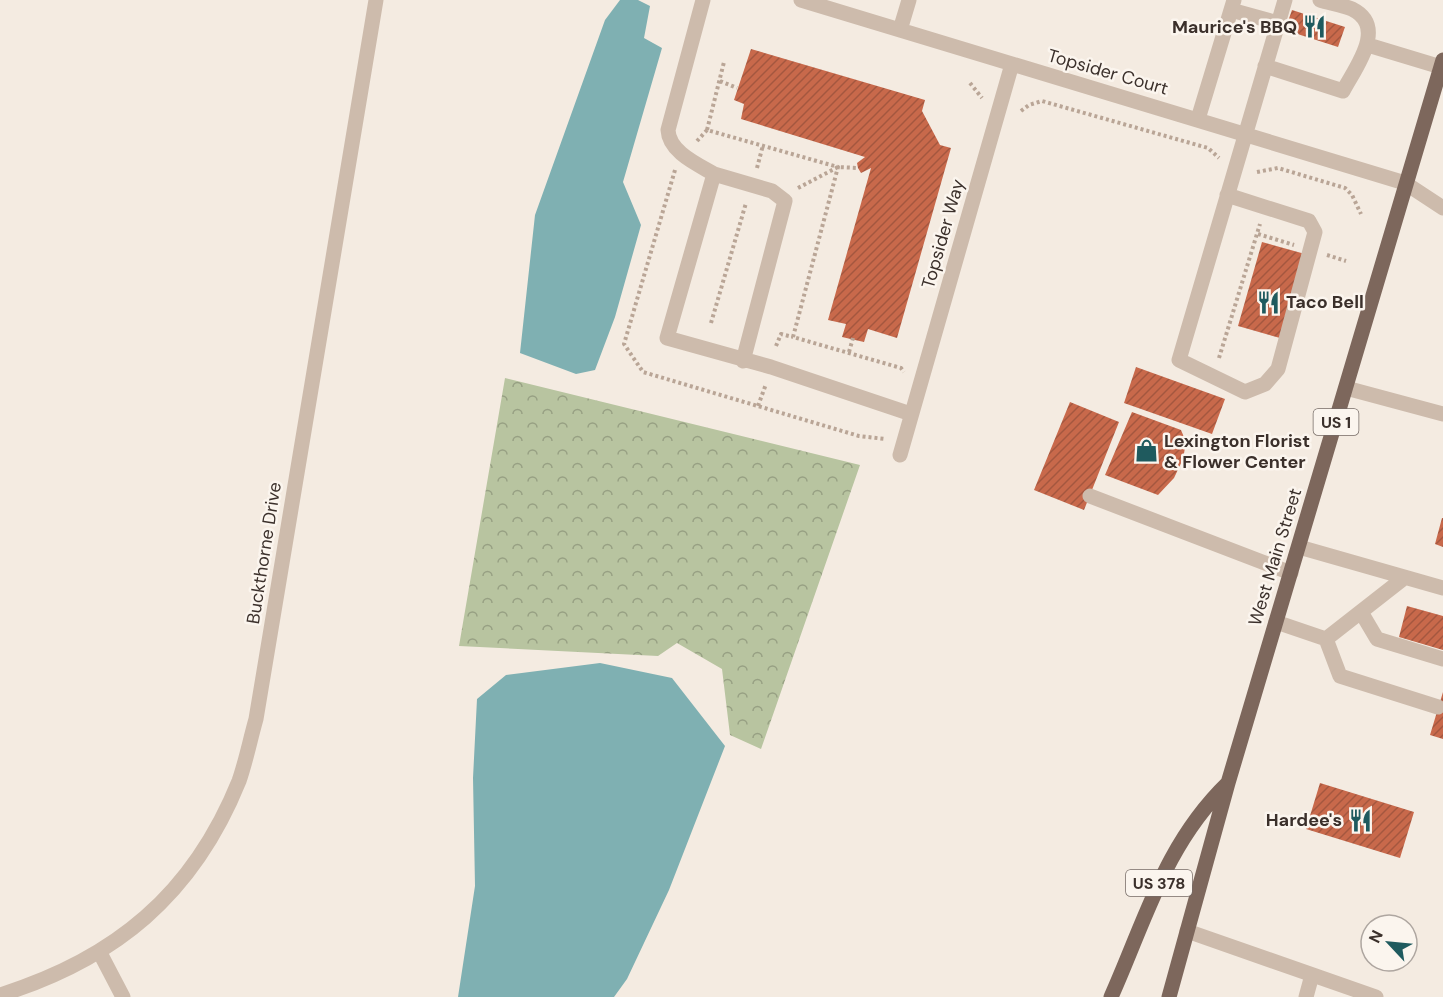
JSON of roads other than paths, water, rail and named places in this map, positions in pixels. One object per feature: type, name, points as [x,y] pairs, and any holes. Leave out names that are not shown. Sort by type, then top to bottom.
[{"type":"main road","name":"West Main Street","points":[[1169,997],[1228,783],[1442,63]]},
{"type":"main road","name":"US 378","points":[[1111,997],[1180,840],[1198,814],[1228,783]]},
{"type":"street","name":"Buckthorne Drive","points":[[0,995],[70,970],[100,953],[145,918],[180,883],[210,841],[239,780],[256,719],[376,0]]},
{"type":"street","points":[[703,0],[668,137],[685,156],[714,174],[772,191],[785,201],[743,361]]},
{"type":"street","name":"Topsider Court","points":[[801,0],[1405,183],[1443,208]]},
{"type":"street","points":[[900,30],[909,0]]},
{"type":"street","points":[[1227,195],[1290,213],[1313,226],[1315,232],[1278,369],[1272,378],[1255,389],[1245,392],[1179,360],[1244,133],[1286,0]]},
{"type":"street","points":[[1265,66],[1343,91],[1368,45],[1369,34],[1360,16],[1352,10],[1320,0]]},
{"type":"street","points":[[1198,119],[1233,5],[1278,23]]},
{"type":"street","points":[[1368,45],[1442,63]]},
{"type":"street","name":"Topsider Way","points":[[911,414],[1012,64]]},
{"type":"street","points":[[714,174],[667,338],[771,367],[911,414],[900,455]]},
{"type":"street","points":[[1346,388],[1443,414]]},
{"type":"street","points":[[1090,496],[1291,573]]},
{"type":"street","points":[[1299,547],[1443,588]]},
{"type":"street","points":[[1326,639],[1404,578]]},
{"type":"street","points":[[1361,612],[1377,639],[1443,659]]},
{"type":"street","points":[[1276,622],[1326,639]]},
{"type":"street","points":[[1326,639],[1340,676],[1438,707]]},
{"type":"street","points":[[1187,931],[1376,997]]},
{"type":"street","points":[[100,953],[123,997]]},
{"type":"street","points":[[1305,997],[1312,975]]},
{"type":"water","points":[[620,0],[638,0],[650,6],[644,38],[662,48],[623,182],[641,225],[615,317],[595,370],[576,374],[520,353],[535,215],[605,20]]},
{"type":"water","points":[[600,663],[672,678],[725,746],[669,890],[627,979],[614,997],[458,997],[475,886],[473,778],[477,699],[506,675]]},
{"type":"place","name":"Maurice's BBQ","points":[[1315,27]]},
{"type":"place","name":"Taco Bell","points":[[1268,302]]},
{"type":"place","name":"Lexington Florist & Flower Center","points":[[1146,451]]},
{"type":"place","name":"Hardee's","points":[[1360,820]]}]
